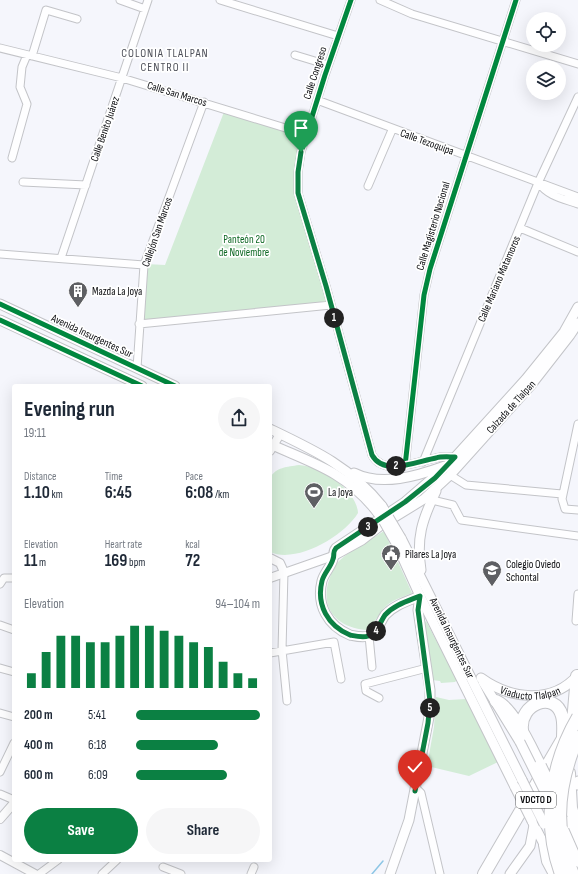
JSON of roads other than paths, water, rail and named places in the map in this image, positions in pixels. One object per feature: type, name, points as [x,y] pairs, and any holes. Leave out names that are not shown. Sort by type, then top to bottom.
[{"type":"highway","points":[[578,676],[577,722],[571,751],[568,787],[571,808],[578,830]]},
{"type":"highway","points":[[496,701],[505,707],[540,766],[561,808],[578,848]]},
{"type":"highway","points":[[521,736],[523,716],[530,707],[538,703],[548,703],[559,709],[562,715],[563,738]]},
{"type":"highway","points":[[560,874],[552,836],[551,798],[554,773],[577,722]]},
{"type":"highway","name":"VDCTO D","points":[[489,872],[563,738],[577,722]]},
{"type":"highway","name":"VDCTO D","points":[[489,872],[577,722]]},
{"type":"highway","points":[[573,874],[567,862],[560,830],[560,798],[567,762],[578,737]]},
{"type":"highway","points":[[578,748],[575,764],[578,816]]},
{"type":"highway","points":[[545,845],[548,861],[555,874]]},
{"type":"highway","points":[[479,874],[489,872]]},
{"type":"main road","name":"Avenida Insurgentes Sur","points":[[0,304],[171,384]]},
{"type":"main road","name":"Calzada de Tlalpan","points":[[369,636],[355,636],[341,631],[331,624],[323,610],[320,596],[322,580],[333,559],[333,551],[405,502],[448,465],[531,373],[564,332],[578,307]]},
{"type":"main road","points":[[0,320],[138,384]]},
{"type":"main road","name":"Calzada de Tlalpan","points":[[333,556],[362,540],[380,526],[424,499],[450,475],[531,384],[570,336],[578,323]]},
{"type":"main road","name":"Avenida Insurgentes Sur","points":[[272,431],[342,467],[360,481],[378,507],[383,520],[399,540],[422,578],[522,780],[545,845],[560,874]]},
{"type":"main road","name":"Avenida Insurgentes Sur","points":[[272,447],[337,474],[378,507]]},
{"type":"main road","points":[[342,467],[358,475],[374,479],[390,479],[414,477],[448,465]]},
{"type":"main road","points":[[422,578],[418,553],[419,535],[438,486]]},
{"type":"main road","name":"Avenida Insurgentes Sur","points":[[399,540],[420,596],[515,787],[569,874]]},
{"type":"main road","points":[[369,636],[377,630],[390,610],[420,596]]},
{"type":"main road","points":[[390,874],[409,820],[430,712],[430,690],[418,610],[420,596]]},
{"type":"main road","points":[[460,655],[480,678],[496,701]]},
{"type":"main road","name":"Viaducto Tlalpan","points":[[480,678],[509,693],[528,696],[560,690],[578,676]]},
{"type":"main road","points":[[521,736],[578,862]]},
{"type":"main road","points":[[510,874],[526,854],[537,823]]},
{"type":"street","points":[[120,0],[145,9]]},
{"type":"street","name":"Calle Benito Juárez","points":[[61,258],[148,0]]},
{"type":"street","points":[[220,0],[338,36]]},
{"type":"street","name":"Calle Congreso","points":[[351,0],[328,65],[307,132],[298,172],[298,193],[331,305],[372,455],[375,461],[381,464],[405,466]]},
{"type":"street","points":[[380,0],[412,14],[578,64]]},
{"type":"street","name":"Calle Magisterio Nacional","points":[[405,466],[424,295],[430,269],[505,41],[516,0]]},
{"type":"street","points":[[12,158],[27,104],[20,87],[22,67],[30,55],[46,10],[77,19]]},
{"type":"street","name":"Calle San Marcos","points":[[0,48],[122,78],[292,130],[307,132]]},
{"type":"street","points":[[295,55],[328,65]]},
{"type":"street","name":"Calle Mariano Matamoros","points":[[423,462],[538,183],[578,97]]},
{"type":"street","name":"Calle Tezoquipa","points":[[317,100],[392,130],[578,197]]},
{"type":"street","name":"Callejón San Marcos","points":[[137,368],[144,265],[204,102]]},
{"type":"street","points":[[368,186],[392,130]]},
{"type":"street","points":[[23,182],[86,185]]},
{"type":"street","name":"Calle Tezoquipa","points":[[538,183],[542,190],[578,204]]},
{"type":"street","points":[[520,228],[578,252]]},
{"type":"street","points":[[0,254],[144,265]]},
{"type":"street","points":[[140,324],[331,305]]},
{"type":"street","points":[[578,424],[562,494],[562,504],[565,509],[578,510]]},
{"type":"street","points":[[272,446],[280,434]]},
{"type":"street","points":[[405,466],[436,458],[455,457]]},
{"type":"street","points":[[450,475],[466,485],[562,494]]},
{"type":"street","points":[[432,500],[453,506],[461,520],[578,536]]},
{"type":"street","points":[[272,577],[333,556]]},
{"type":"street","points":[[272,559],[280,563],[284,572],[282,650],[287,701]]},
{"type":"street","points":[[0,584],[4,578],[12,578]]},
{"type":"street","points":[[576,621],[578,594]]},
{"type":"street","points":[[0,625],[12,629]]},
{"type":"street","points":[[369,636],[372,667]]},
{"type":"street","points":[[272,652],[334,642],[341,679]]},
{"type":"street","points":[[0,668],[12,671]]},
{"type":"street","points":[[379,698],[366,690],[365,684],[427,668]]},
{"type":"street","points":[[0,713],[12,716]]},
{"type":"street","points":[[0,772],[12,747]]},
{"type":"street","points":[[416,788],[421,793],[440,874]]},
{"type":"street","points":[[0,794],[12,800]]},
{"type":"street","points":[[0,819],[12,804]]},
{"type":"street","points":[[0,855],[12,862]]},
{"type":"street","points":[[13,862],[35,874]]},
{"type":"street","points":[[39,874],[55,862]]},
{"type":"street","points":[[102,874],[115,862]]},
{"type":"street","points":[[163,867],[181,874]]},
{"type":"waterway","points":[[372,874],[383,861]]},
{"type":"place","name":"Mazda La Joya","points":[[78,308]]},
{"type":"place","name":"La Joya","points":[[314,509]]},
{"type":"place","name":"Pilares La Joya","points":[[391,571]]},
{"type":"place","name":"Colegio Oviedo Schontal","points":[[492,587]]},
{"type":"district","name":"COLONIA TLALPAN CENTRO II","points":[[165,60]]},
{"type":"park label","name":"Panteón 20 de Noviembre","points":[[244,245]]}]
